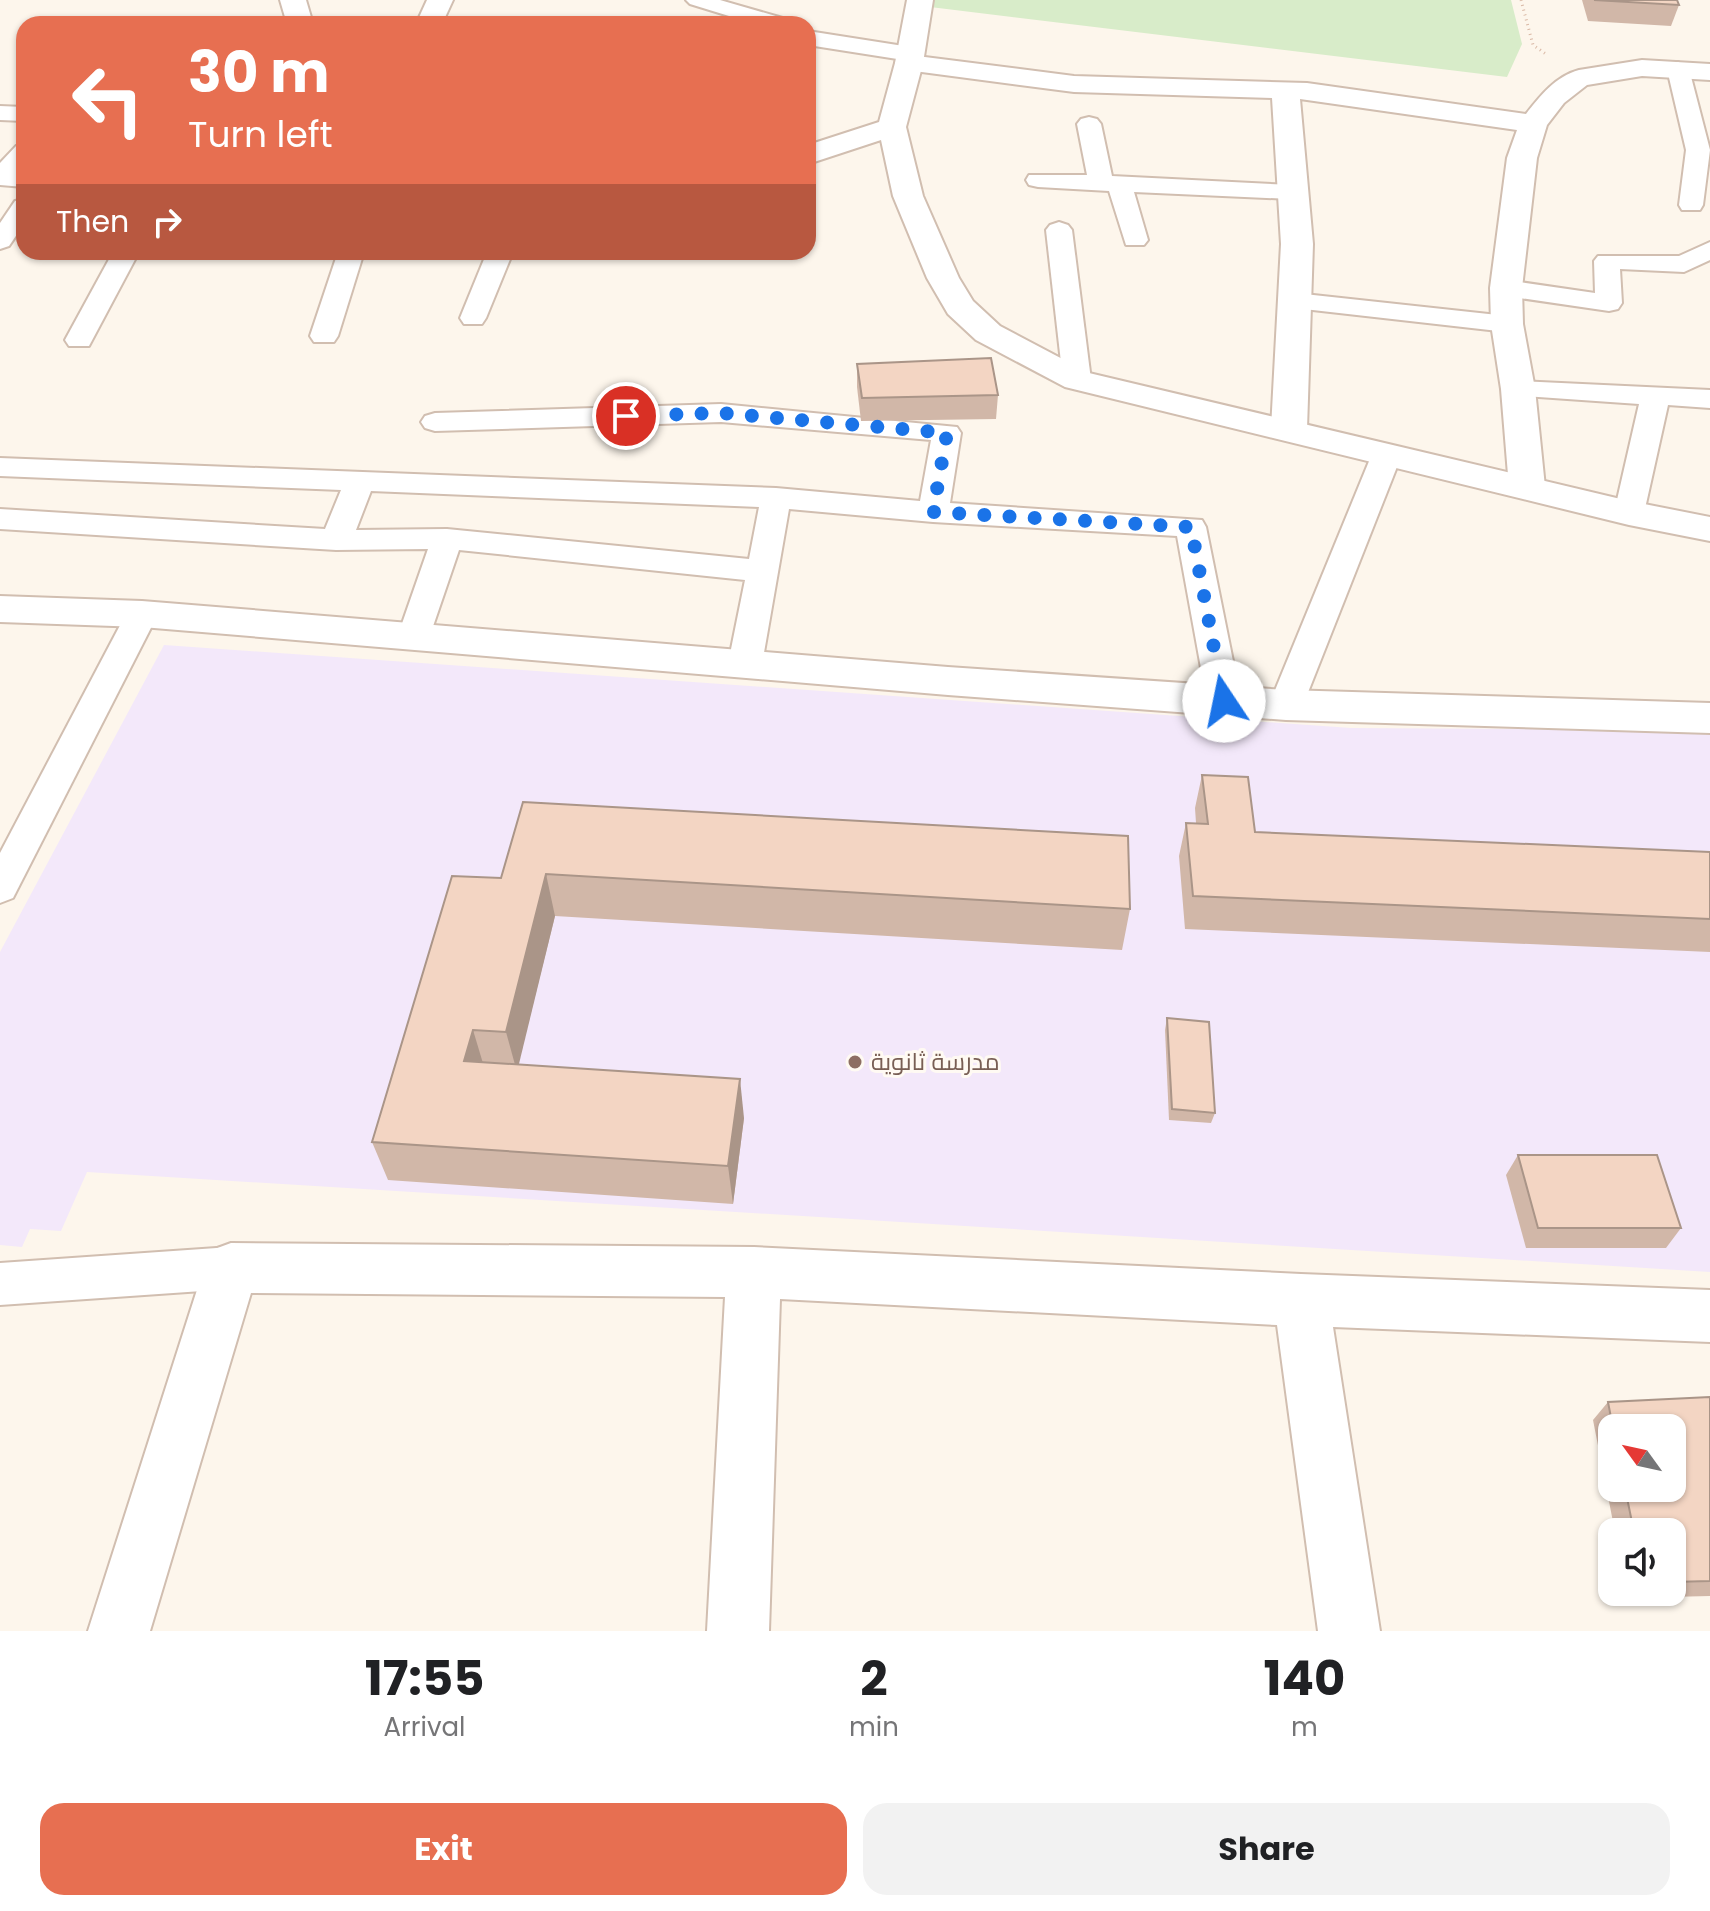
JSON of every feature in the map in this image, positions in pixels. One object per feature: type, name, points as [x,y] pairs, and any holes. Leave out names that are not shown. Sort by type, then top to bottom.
[{"type":"street","points":[[697,0],[751,16]]},
{"type":"street","points":[[920,0],[910,59],[892,127],[908,196],[943,278],[960,307],[988,333],[1077,380],[1629,513],[1710,529]]},
{"type":"street","points":[[816,40],[910,59],[1074,84],[1285,89],[1533,124]]},
{"type":"street","points":[[1678,69],[1698,150],[1691,205]]},
{"type":"street","points":[[1527,487],[1518,389],[1507,324],[1506,288],[1522,158],[1533,124],[1554,97],[1579,78],[1609,71],[1678,69],[1710,72]]},
{"type":"street","points":[[1285,89],[1297,244],[1289,429]]},
{"type":"street","points":[[1089,124],[1135,240]]},
{"type":"street","points":[[816,152],[892,127]]},
{"type":"street","points":[[1038,180],[1291,192]]},
{"type":"street","points":[[0,241],[16,218]]},
{"type":"street","points":[[1059,230],[1077,380]]},
{"type":"street","points":[[1506,288],[1609,303],[1607,261],[1684,264],[1710,250]]},
{"type":"street","points":[[79,340],[122,260]]},
{"type":"street","points":[[324,336],[348,260]]},
{"type":"street","points":[[473,318],[497,260]]},
{"type":"street","points":[[1295,301],[1507,324]]},
{"type":"street","points":[[1518,389],[1710,399]]},
{"type":"street","points":[[1629,513],[1655,398]]},
{"type":"street","points":[[435,422],[721,413],[947,433],[933,512]]},
{"type":"street","points":[[1286,705],[1387,454]]},
{"type":"street","points":[[0,467],[776,498],[933,512],[1191,527],[1224,701]]},
{"type":"street","points":[[336,540],[360,481]]},
{"type":"street","points":[[745,664],[776,498]]},
{"type":"street","points":[[0,519],[336,540],[447,539],[762,571]]},
{"type":"street","points":[[413,638],[447,539]]},
{"type":"street","points":[[0,609],[142,614],[413,638],[1286,705],[1710,718]]},
{"type":"street","points":[[0,888],[142,614]]},
{"type":"street","points":[[119,1631],[231,1268]]},
{"type":"street","points":[[0,1284],[231,1268],[754,1272],[1301,1300],[1710,1316]]},
{"type":"street","points":[[738,1631],[754,1272]]},
{"type":"street","points":[[1301,1300],[1349,1631]]},
{"type":"path","points":[[1521,0],[1533,45],[1579,78]]},
{"type":"shaded area","name":"مدرسة ثانوية","points":[[164,645],[1351,728],[1710,730],[1710,1272],[87,1172],[61,1231],[30,1229],[22,1247],[0,1245],[0,952]]},
{"type":"green space","points":[[925,0],[1511,0],[1522,44],[1507,77],[922,6]]},
{"type":"building","points":[[1594,0],[1677,0],[1679,5]]},
{"type":"building","points":[[991,358],[998,395],[862,398],[857,364]]},
{"type":"building","points":[[1202,775],[1248,777],[1255,832],[1710,852],[1710,919],[1193,896],[1186,823],[1208,824]]},
{"type":"building","points":[[523,802],[1128,836],[1130,909],[546,874],[506,1032],[473,1030],[464,1061],[740,1079],[728,1166],[372,1142],[452,876],[501,878]]},
{"type":"building","points":[[1167,1018],[1209,1022],[1215,1113],[1172,1109]]},
{"type":"building","points":[[1518,1155],[1657,1155],[1681,1228],[1538,1228]]},
{"type":"building","points":[[1710,1397],[1710,1581],[1686,1582],[1686,1518],[1631,1518],[1628,1502],[1686,1502],[1686,1414],[1610,1414],[1608,1402]]},
{"type":"place","name":"مدرسة ثانوية","points":[[855,1062]]},
{"type":"route","points":[[626,416],[721,413],[947,433],[933,512],[1191,527],[1224,701]]}]
